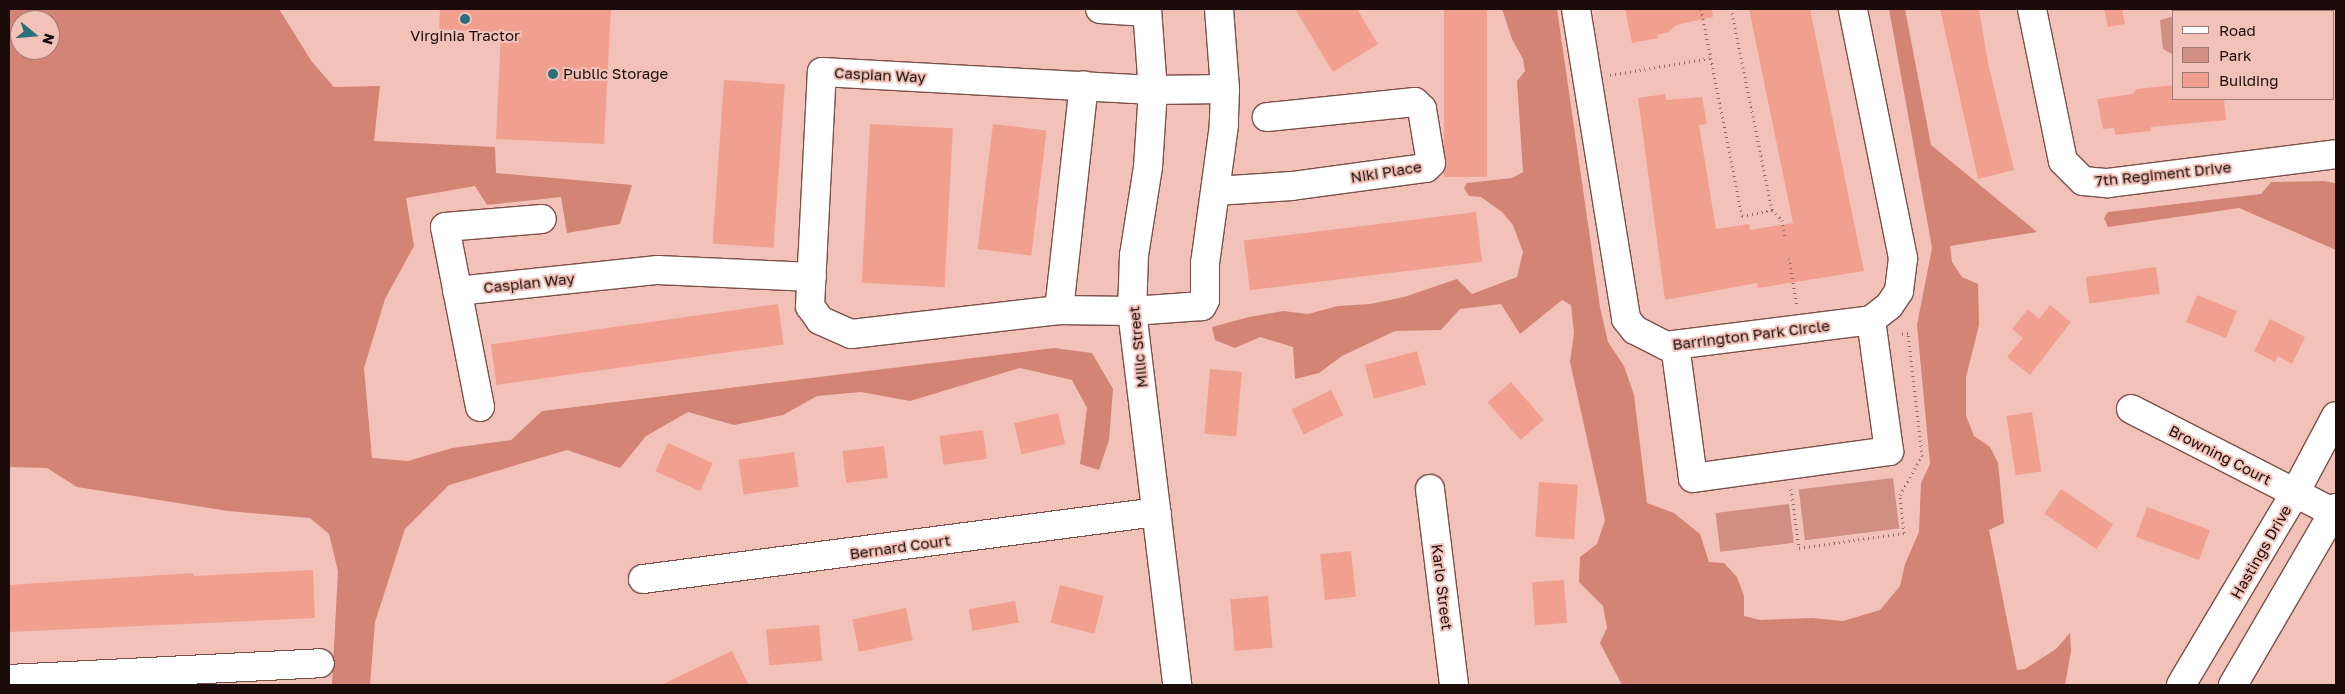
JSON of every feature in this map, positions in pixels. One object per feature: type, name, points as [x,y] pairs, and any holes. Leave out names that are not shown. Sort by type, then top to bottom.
[{"type":"street","points":[[1100,9],[1147,10]]},
{"type":"street","points":[[1132,311],[1202,306],[1205,300],[1205,263],[1216,191],[1225,88],[1219,9]]},
{"type":"street","name":"Barrington Park Circle","points":[[1576,9],[1626,319],[1650,340],[1666,346],[1870,320]]},
{"type":"street","points":[[1675,345],[1693,478],[1889,451],[1870,320],[1889,306],[1899,291],[1904,258],[1853,9]]},
{"type":"street","name":"7th Regiment Drive","points":[[2032,9],[2063,161],[2084,181],[2108,183],[2336,154]]},
{"type":"street","name":"Milic Street","points":[[1147,10],[1153,90],[1148,167],[1134,255],[1132,311],[1177,685]]},
{"type":"street","name":"Caspian Way","points":[[1132,311],[1059,310],[851,334],[820,320],[810,306],[822,72],[1153,90]]},
{"type":"street","points":[[1059,310],[1084,85]]},
{"type":"street","points":[[1153,90],[1225,88]]},
{"type":"street","name":"Niki Place","points":[[1216,191],[1321,182],[1426,168],[1431,162],[1422,109],[1415,102],[1267,117]]},
{"type":"street","points":[[480,407],[445,227],[542,219]]},
{"type":"street","name":"Caspian Way","points":[[457,291],[658,270],[812,277]]},
{"type":"street","name":"Browning Court","points":[[2131,409],[2335,512]]},
{"type":"street","name":"Hastings Drive","points":[[2182,685],[2295,493],[2336,416]]},
{"type":"street","name":"Karlo Street","points":[[1430,489],[1454,685]]},
{"type":"street","name":"Bernard Court","points":[[642,580],[1156,512]]},
{"type":"street","points":[[2233,685],[2335,512]]},
{"type":"street","points":[[18,681],[196,677],[320,663]]},
{"type":"path","points":[[1701,9],[1742,216],[1772,210]]},
{"type":"path","points":[[1732,9],[1772,210],[1782,220],[1785,238]]},
{"type":"path","points":[[1587,80],[1711,58]]},
{"type":"path","points":[[1789,258],[1801,329]]},
{"type":"path","points":[[1798,539],[1804,538]]},
{"type":"green space","points":[[2172,17],[2172,54],[2163,49],[2160,20]]},
{"type":"green space","points":[[1893,478],[1899,529],[1805,540],[1799,490]]},
{"type":"green space","points":[[1789,504],[1794,543],[1720,552],[1716,513]]},
{"type":"shaded area","points":[[9,9],[279,9],[312,62],[334,87],[380,86],[374,141],[495,147],[496,173],[632,185],[620,224],[567,233],[561,197],[487,205],[475,186],[406,198],[414,246],[385,299],[364,368],[372,458],[408,461],[452,448],[511,440],[542,411],[1054,348],[1092,353],[1113,389],[1109,440],[1099,470],[1080,464],[1087,408],[1072,380],[1020,368],[910,401],[861,392],[817,396],[783,415],[734,425],[688,412],[646,436],[620,468],[567,450],[449,485],[405,529],[375,622],[370,685],[332,685],[338,571],[329,534],[310,518],[228,511],[77,487],[47,468],[9,467]]},
{"type":"shaded area","points":[[1502,9],[1557,9],[1600,307],[1608,342],[1624,366],[1634,395],[1647,503],[1674,513],[1700,534],[1709,562],[1724,563],[1737,577],[1744,596],[1744,616],[1760,620],[1812,618],[1843,621],[1880,610],[1900,586],[1905,564],[1919,532],[1921,483],[1930,464],[1917,325],[1932,248],[1889,9],[1905,9],[1931,145],[2037,232],[1950,246],[1952,262],[1962,277],[1978,284],[1979,325],[1966,377],[1966,416],[1974,436],[1990,447],[1998,463],[2004,523],[1989,530],[2017,670],[2025,669],[2056,649],[2070,633],[2071,651],[2065,685],[1622,685],[1600,643],[1607,628],[1603,606],[1579,582],[1580,557],[1597,544],[1605,520],[1570,362],[1574,333],[1571,305],[1562,300],[1520,334],[1501,304],[1460,309],[1441,330],[1395,331],[1342,356],[1319,373],[1295,379],[1293,347],[1260,337],[1235,348],[1215,340],[1212,327],[1249,317],[1283,311],[1308,314],[1338,306],[1370,304],[1404,297],[1457,279],[1472,294],[1517,277],[1523,252],[1513,225],[1502,212],[1481,197],[1469,196],[1464,188],[1467,183],[1512,178],[1523,172],[1517,81],[1525,71],[1523,59],[1512,39]]},
{"type":"shaded area","points":[[2324,181],[2336,183],[2336,250],[2239,208],[2108,227],[2104,218],[2108,212],[2261,194],[2271,182]]},
{"type":"building","name":"Public Storage","points":[[440,9],[611,9],[604,144],[496,139],[501,33],[439,29]]},
{"type":"building","points":[[1295,9],[1357,9],[1378,44],[1333,72]]},
{"type":"building","points":[[1444,9],[1487,9],[1487,177],[1444,177]]},
{"type":"building","points":[[1625,9],[1712,9],[1713,17],[1676,25],[1669,32],[1657,35],[1658,38],[1632,43]]},
{"type":"building","points":[[1749,9],[1810,9],[1864,271],[1758,288],[1757,283],[1665,300],[1638,98],[1665,94],[1666,100],[1702,97],[1707,124],[1699,125],[1716,229],[1749,224],[1750,230],[1793,223]]},
{"type":"building","points":[[1940,9],[1979,9],[1988,63],[2014,170],[1978,179]]},
{"type":"building","points":[[2104,9],[2122,9],[2125,24],[2108,27]]},
{"type":"building","points":[[724,80],[785,84],[773,248],[713,244]]},
{"type":"building","points":[[2172,85],[2172,100],[2224,100],[2226,120],[2151,127],[2151,131],[2115,135],[2114,128],[2103,129],[2097,99],[2133,94],[2136,89]]},
{"type":"building","points":[[870,124],[953,128],[945,287],[862,283]]},
{"type":"building","points":[[993,124],[1047,131],[1031,256],[978,249]]},
{"type":"building","points":[[1476,212],[1482,262],[1250,290],[1244,241]]},
{"type":"building","points":[[2156,267],[2160,294],[2089,304],[2086,277]]},
{"type":"building","points":[[2197,295],[2237,311],[2226,338],[2186,322]]},
{"type":"building","points":[[778,304],[784,345],[497,385],[491,344]]},
{"type":"building","points":[[2050,305],[2071,322],[2030,375],[2007,357],[2023,338],[2012,329],[2028,309],[2039,319]]},
{"type":"building","points":[[2270,319],[2305,337],[2292,364],[2278,356],[2275,362],[2254,351]]},
{"type":"building","points":[[1417,351],[1426,385],[1374,399],[1365,365]]},
{"type":"building","points":[[1210,369],[1242,372],[1236,437],[1204,434]]},
{"type":"building","points":[[1511,382],[1544,420],[1520,440],[1488,402]]},
{"type":"building","points":[[1331,390],[1343,415],[1304,434],[1291,409]]},
{"type":"building","points":[[2032,412],[2041,471],[2016,475],[2006,416]]},
{"type":"building","points":[[1058,413],[1065,444],[1021,454],[1014,423]]},
{"type":"building","points":[[983,430],[987,459],[943,465],[939,436]]},
{"type":"building","points":[[668,443],[713,463],[700,491],[655,471]]},
{"type":"building","points":[[884,446],[888,478],[846,483],[842,451]]},
{"type":"building","points":[[794,452],[799,487],[743,494],[739,460]]},
{"type":"building","points":[[1539,482],[1578,485],[1574,540],[1535,537]]},
{"type":"building","points":[[2061,489],[2113,524],[2096,549],[2044,514]]},
{"type":"building","points":[[2147,507],[2210,530],[2199,560],[2136,537]]},
{"type":"building","points":[[1351,551],[1356,597],[1325,600],[1320,554]]},
{"type":"building","points":[[313,570],[315,618],[9,632],[9,585],[193,573],[194,576]]},
{"type":"building","points":[[1564,580],[1567,623],[1535,625],[1532,582]]},
{"type":"building","points":[[1060,585],[1104,596],[1094,634],[1051,623]]},
{"type":"building","points":[[1268,596],[1273,648],[1235,651],[1230,599]]},
{"type":"building","points":[[1015,601],[1019,623],[973,631],[969,609]]},
{"type":"building","points":[[906,608],[913,640],[859,652],[852,619]]},
{"type":"building","points":[[819,625],[822,661],[769,665],[766,630]]},
{"type":"building","points":[[732,651],[749,685],[661,685]]},
{"type":"place","name":"Virginia Tractor","points":[[465,19]]},
{"type":"place","name":"Public Storage","points":[[553,74]]}]
